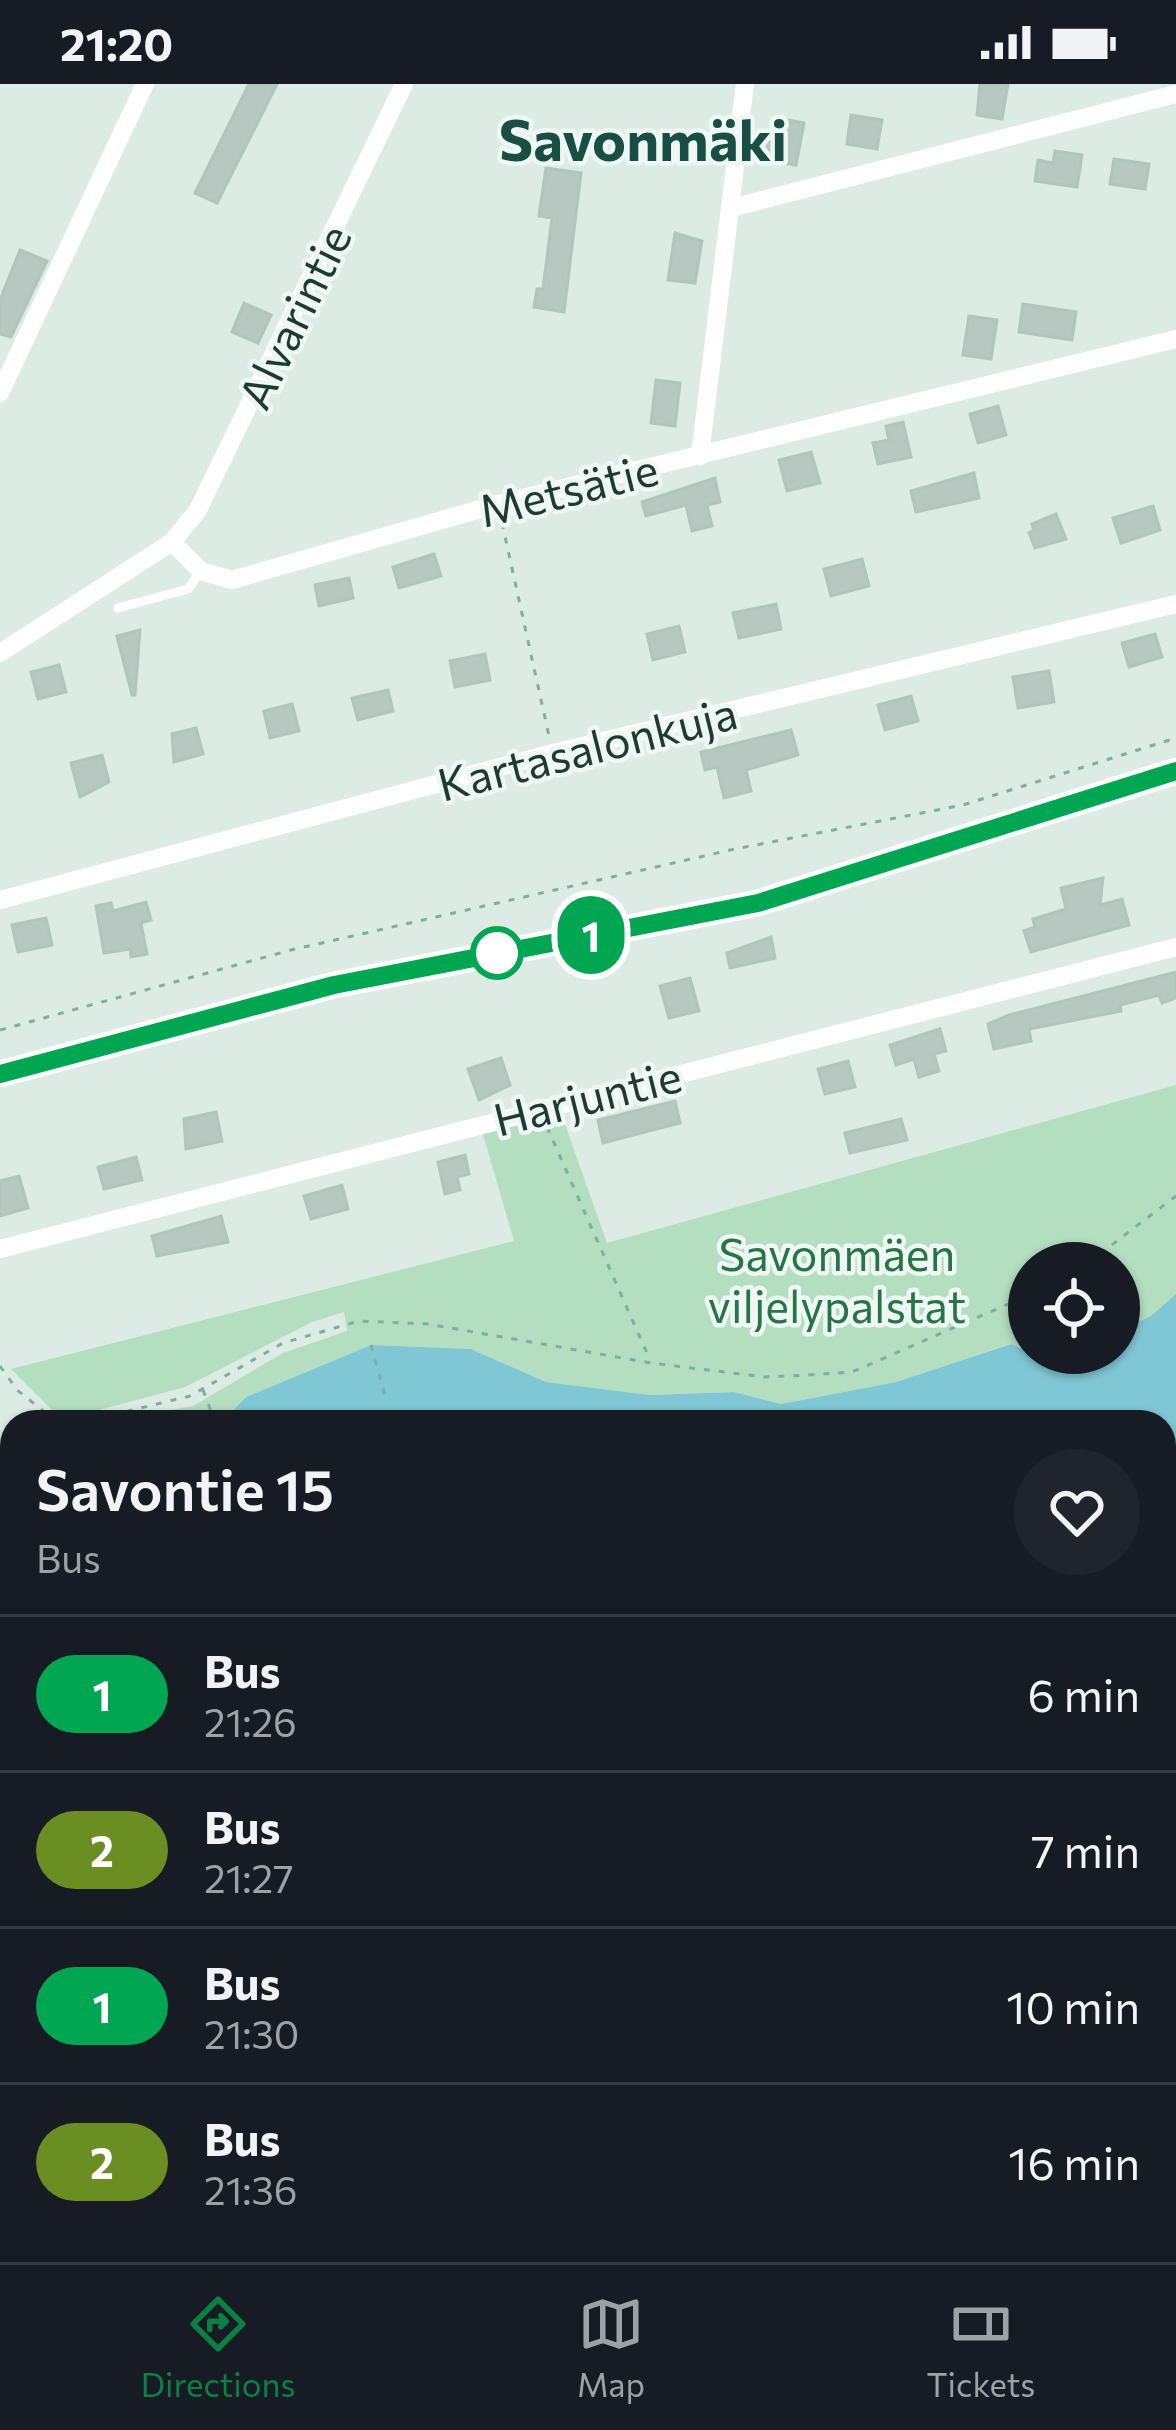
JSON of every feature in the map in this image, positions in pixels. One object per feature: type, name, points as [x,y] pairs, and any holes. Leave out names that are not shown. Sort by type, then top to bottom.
[{"type":"street","points":[[0,393],[145,84]]},
{"type":"street","name":"Alvarintie","points":[[172,542],[221,466],[404,84]]},
{"type":"street","points":[[700,456],[745,84]]},
{"type":"street","points":[[731,208],[1176,94]]},
{"type":"street","name":"Metsätie","points":[[201,572],[232,580],[498,503],[1176,339]]},
{"type":"street","points":[[0,653],[172,542],[201,572]]},
{"type":"street","name":"Kartasalonkuja","points":[[0,899],[553,753],[1176,604]]},
{"type":"street","points":[[0,1074],[334,985],[758,903],[1176,771]]},
{"type":"street","name":"Harjuntie","points":[[0,1250],[1176,947]]},
{"type":"lane","points":[[118,608],[188,589],[201,572]]},
{"type":"path","points":[[498,503],[553,753]]},
{"type":"path","points":[[0,1030],[291,950],[735,849],[963,805],[1176,739]]},
{"type":"path","points":[[539,1109],[651,1363]]},
{"type":"path","points":[[1116,1242],[1176,1196]]},
{"type":"path","points":[[128,1410],[202,1390],[283,1342],[359,1321],[428,1324],[651,1363],[765,1377],[852,1372],[1008,1304]]},
{"type":"path","points":[[371,1345],[385,1395]]},
{"type":"path","points":[[0,1366],[17,1390],[42,1410]]},
{"type":"path","points":[[202,1390],[210,1410]]},
{"type":"green space","name":"Savonmäen viljelypalstat","points":[[1176,1085],[1176,1294],[1140,1321],[1140,1242],[1008,1242],[1008,1345],[896,1382],[781,1404],[733,1392],[650,1395],[546,1382],[471,1349],[371,1345],[246,1397],[234,1410],[171,1410],[193,1406],[283,1353],[347,1331],[344,1312],[312,1322],[185,1387],[99,1410],[52,1410],[11,1369],[514,1241],[482,1131],[561,1113],[607,1243]]},
{"type":"water","points":[[1176,1294],[1176,1410],[234,1410],[246,1397],[371,1345],[471,1349],[546,1382],[650,1395],[734,1392],[781,1404],[896,1382],[1008,1345],[1008,1374],[1140,1374],[1140,1321]]},
{"type":"building","points":[[249,84],[277,84],[217,203],[195,193]]},
{"type":"building","points":[[980,84],[1008,84],[1002,119],[977,115]]},
{"type":"building","points":[[851,115],[882,120],[877,149],[847,144]]},
{"type":"building","points":[[777,118],[804,123],[796,165],[759,159],[763,140],[773,142]]},
{"type":"building","points":[[1055,151],[1082,155],[1077,187],[1035,181],[1038,160],[1053,163]]},
{"type":"building","points":[[1114,159],[1149,164],[1145,189],[1110,184]]},
{"type":"building","points":[[546,168],[581,173],[564,312],[534,307],[537,289],[543,289],[552,218],[539,216]]},
{"type":"building","points":[[675,233],[702,241],[695,283],[668,280]]},
{"type":"building","points":[[20,250],[47,261],[11,337],[0,334],[0,300]]},
{"type":"building","points":[[244,303],[271,315],[258,343],[232,332]]},
{"type":"building","points":[[1023,304],[1076,312],[1072,340],[1019,332]]},
{"type":"building","points":[[969,316],[997,320],[991,359],[963,355]]},
{"type":"building","points":[[656,380],[680,383],[675,426],[651,423]]},
{"type":"building","points":[[998,406],[1006,435],[978,443],[970,414]]},
{"type":"building","points":[[903,422],[911,457],[878,464],[873,443],[889,440],[886,426]]},
{"type":"building","points":[[811,452],[820,483],[787,491],[779,460]]},
{"type":"building","points":[[974,473],[979,498],[916,512],[911,491]]},
{"type":"building","points":[[715,478],[720,502],[707,505],[712,526],[692,531],[686,505],[646,516],[642,502]]},
{"type":"building","points":[[1153,506],[1160,530],[1121,543],[1113,518]]},
{"type":"building","points":[[1056,514],[1066,539],[1035,548],[1029,533],[1034,530],[1032,524]]},
{"type":"building","points":[[434,554],[441,576],[399,588],[393,567]]},
{"type":"building","points":[[862,559],[869,586],[831,596],[824,569]]},
{"type":"building","points":[[349,578],[353,598],[319,606],[315,585]]},
{"type":"building","points":[[776,604],[781,629],[739,638],[733,613]]},
{"type":"building","points":[[679,626],[685,652],[653,660],[647,634]]},
{"type":"building","points":[[140,630],[135,695],[132,695],[117,636]]},
{"type":"building","points":[[1155,634],[1162,657],[1129,667],[1122,643]]},
{"type":"building","points":[[485,654],[490,680],[455,687],[450,661]]},
{"type":"building","points":[[59,665],[66,692],[38,699],[31,672]]},
{"type":"building","points":[[1049,671],[1054,702],[1018,708],[1013,677]]},
{"type":"building","points":[[388,690],[393,711],[358,720],[352,698]]},
{"type":"building","points":[[911,696],[918,721],[885,730],[878,705]]},
{"type":"building","points":[[292,704],[299,731],[270,738],[264,711]]},
{"type":"building","points":[[196,728],[203,754],[174,762],[172,734]]},
{"type":"building","points":[[791,730],[798,755],[746,770],[751,791],[724,798],[717,767],[705,770],[701,752]]},
{"type":"building","points":[[102,755],[109,782],[80,797],[71,763]]},
{"type":"building","points":[[1103,878],[1100,905],[1122,899],[1129,925],[1031,952],[1024,931],[1035,927],[1033,919],[1066,909],[1061,888]]},
{"type":"building","points":[[146,902],[151,920],[141,923],[147,954],[131,957],[130,949],[104,953],[96,906],[111,903],[113,911]]},
{"type":"building","points":[[46,918],[52,945],[18,952],[12,925]]},
{"type":"building","points":[[771,937],[775,958],[730,968],[727,953]]},
{"type":"building","points":[[1176,972],[1176,998],[1162,1003],[1159,995],[1120,1005],[1121,1011],[1029,1029],[1031,1041],[994,1049],[988,1024],[1009,1015]]},
{"type":"building","points":[[690,978],[699,1011],[669,1018],[660,986]]},
{"type":"building","points":[[940,1029],[946,1051],[934,1054],[939,1071],[919,1077],[914,1059],[896,1065],[890,1045]]},
{"type":"building","points":[[501,1058],[510,1085],[479,1100],[468,1069]]},
{"type":"building","points":[[848,1061],[855,1087],[825,1094],[818,1069]]},
{"type":"building","points":[[675,1101],[680,1123],[603,1143],[598,1120]]},
{"type":"building","points":[[216,1112],[222,1141],[186,1149],[184,1119]]},
{"type":"building","points":[[901,1119],[907,1140],[850,1153],[845,1133]]},
{"type":"building","points":[[465,1155],[469,1174],[457,1177],[460,1190],[445,1194],[438,1162]]},
{"type":"building","points":[[136,1157],[142,1180],[104,1189],[98,1167]]},
{"type":"building","points":[[19,1176],[28,1208],[0,1216],[0,1181]]},
{"type":"building","points":[[342,1185],[348,1209],[311,1219],[304,1196]]},
{"type":"building","points":[[221,1216],[228,1242],[157,1256],[152,1236]]},
{"type":"bus line","name":"1","points":[[0,1074],[16,1066],[334,985],[758,903],[1176,771]]},
{"type":"district","name":"Savonmäki","points":[[643,138]]}]
